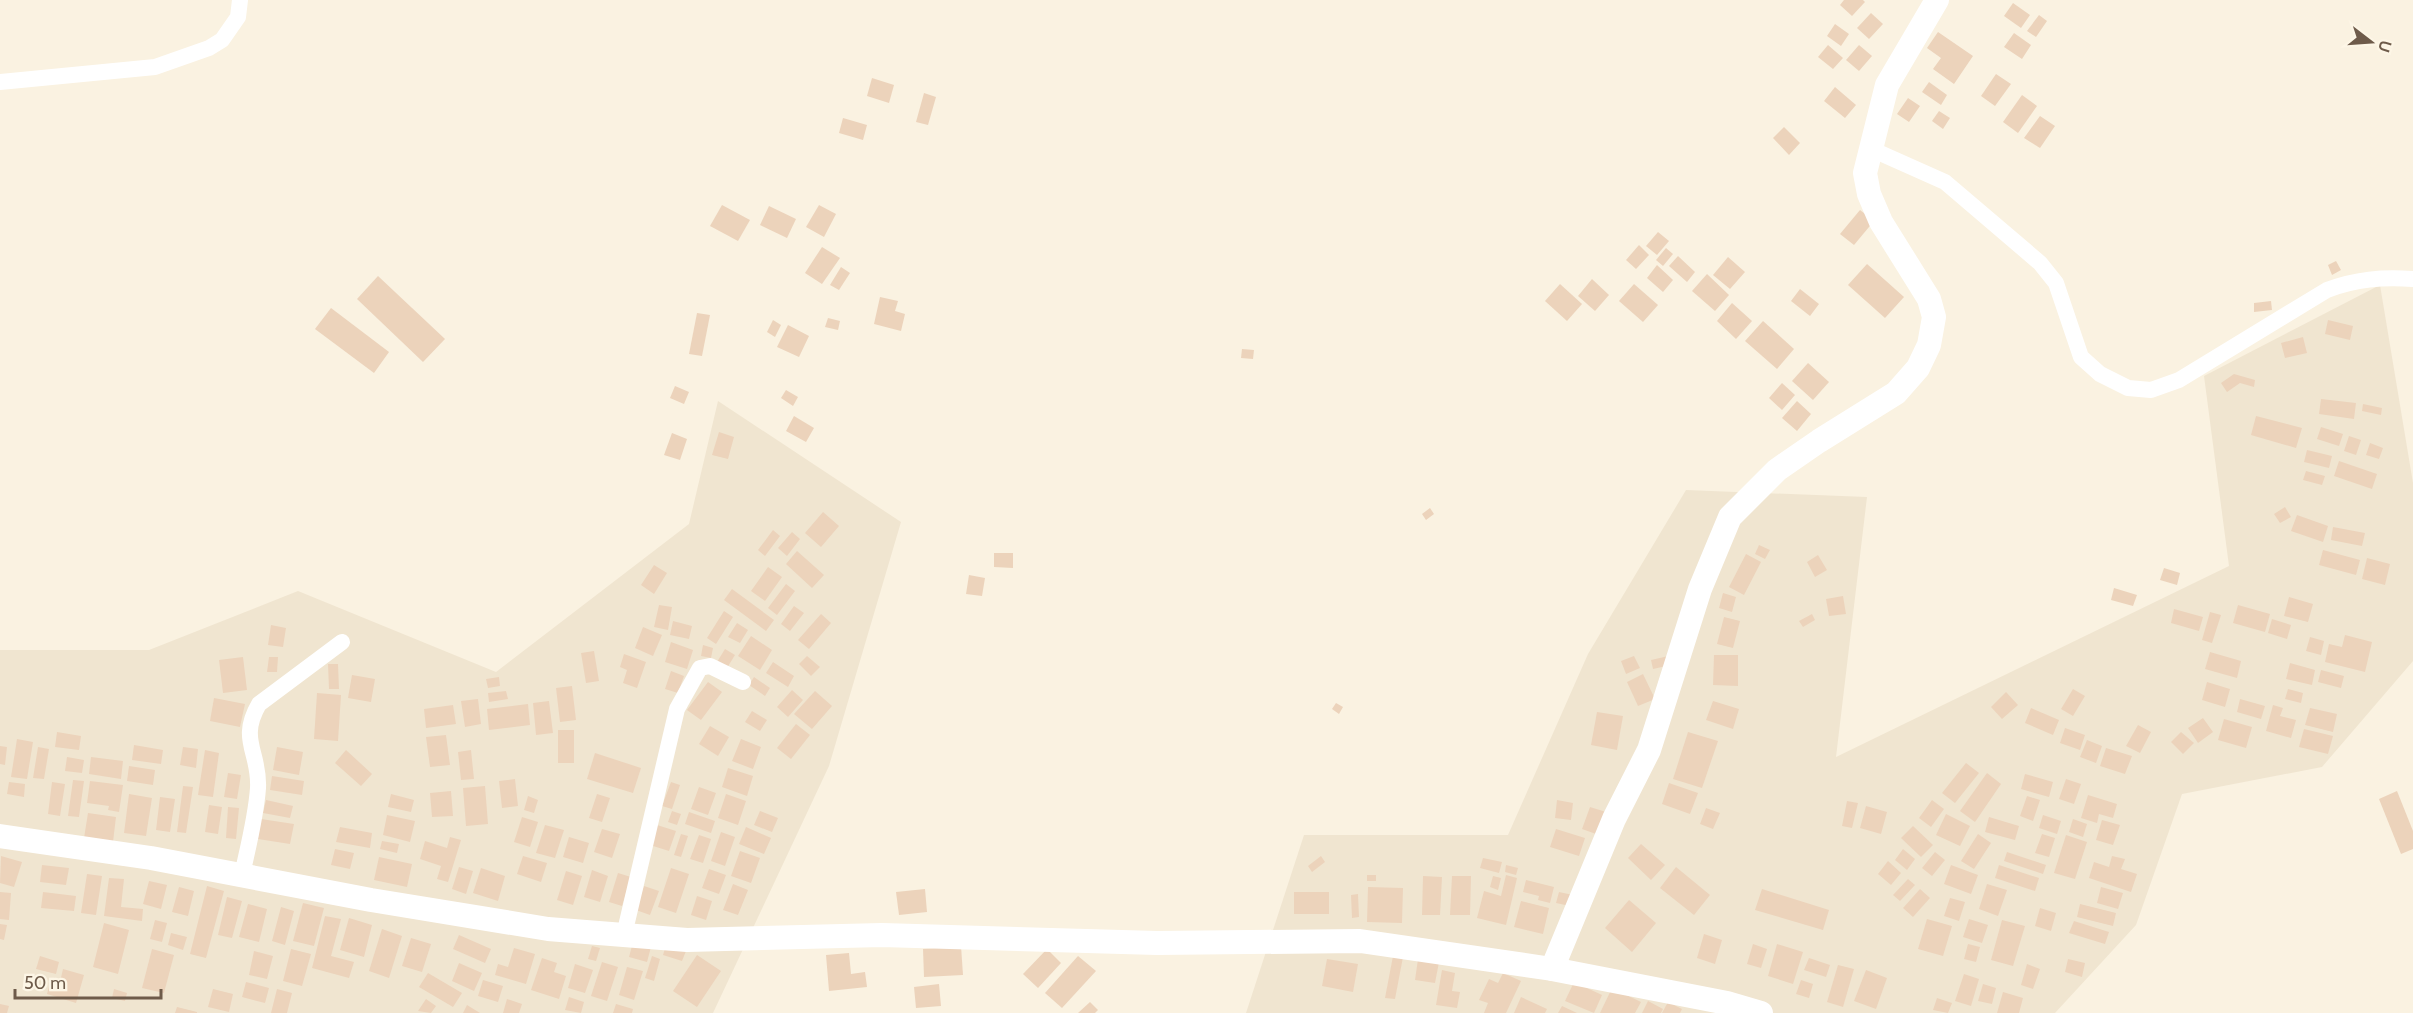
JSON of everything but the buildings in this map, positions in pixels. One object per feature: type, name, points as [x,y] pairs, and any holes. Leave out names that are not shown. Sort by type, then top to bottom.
[{"type":"street","points":[[0,82],[155,67],[209,48],[222,40],[238,17],[240,0]]},
{"type":"street","points":[[1552,969],[1614,819],[1649,750],[1700,589],[1730,517],[1777,470],[1896,393],[1918,368],[1929,345],[1934,317],[1929,299],[1881,222],[1869,194],[1865,172],[1887,85],[1937,0]]},
{"type":"street","points":[[1871,149],[1945,182],[2040,263],[2056,283],[2081,357],[2100,374],[2128,388],[2151,390],[2179,380],[2336,286],[2367,279],[2413,279]]},
{"type":"street","points":[[242,875],[258,789],[258,768],[249,739],[252,716],[259,704],[342,642]]},
{"type":"street","points":[[624,935],[677,709],[684,694],[700,668],[710,666],[743,682]]},
{"type":"street","points":[[0,836],[151,858],[548,929],[687,940],[882,935],[1157,943],[1360,941],[1552,969],[1727,1003],[1761,1013]]},
{"type":"shaded area","points":[[2380,285],[2413,483],[2413,661],[2322,767],[2182,794],[2136,925],[2055,1013],[1246,1013],[1304,835],[1508,835],[1588,654],[1686,490],[1867,497],[1836,757],[2229,566],[2204,376]]},
{"type":"shaded area","points":[[718,401],[901,522],[829,766],[713,1013],[0,1013],[0,650],[149,650],[298,591],[496,672],[689,524]]}]
